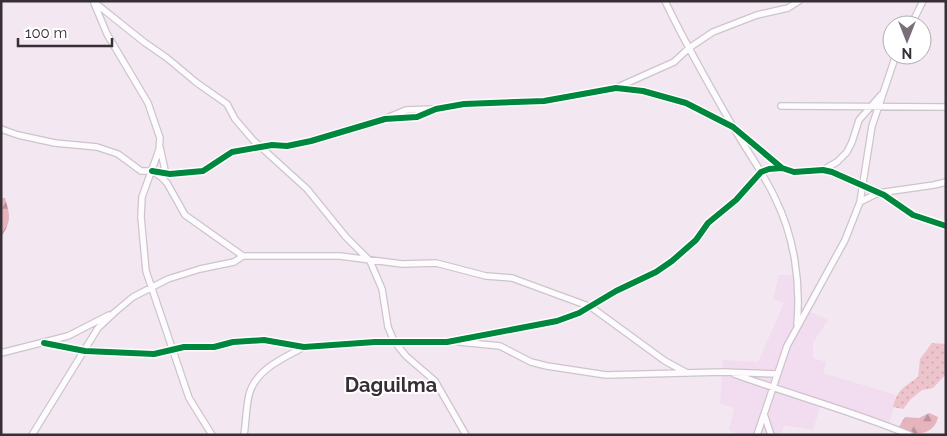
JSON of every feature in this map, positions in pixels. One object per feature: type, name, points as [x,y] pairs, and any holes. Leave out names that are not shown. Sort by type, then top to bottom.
[{"type":"street","points":[[665,1],[689,48],[776,200],[787,229],[794,258],[800,300],[797,328]]},
{"type":"street","points":[[1,129],[18,135],[55,143],[97,147],[118,154],[141,170],[170,174],[203,170],[232,152],[272,145],[287,146],[311,141],[385,119],[417,117],[436,109],[464,104],[544,101],[616,88],[674,62],[689,48],[713,32],[757,14],[788,8],[799,1]]},
{"type":"street","points":[[916,15],[923,1]]},
{"type":"street","points":[[94,2],[107,34],[148,103],[160,138],[165,173],[170,189]]},
{"type":"street","points":[[94,2],[197,83],[228,104],[235,119],[260,148],[307,189],[346,236],[370,261],[382,289],[388,327],[394,342],[406,356],[435,381],[466,435]]},
{"type":"street","points":[[757,435],[787,346],[846,240],[860,202],[872,126],[893,65]]},
{"type":"street","points":[[616,88],[643,91],[686,103],[733,126],[782,168],[794,172],[823,170],[878,193],[913,215],[946,226]]},
{"type":"street","points":[[823,170],[837,162],[847,152],[859,120],[883,93]]},
{"type":"street","points":[[781,106],[946,107]]},
{"type":"street","points":[[160,144],[142,197],[141,217],[146,271],[153,286],[164,327],[189,398],[212,435]]},
{"type":"street","points":[[447,342],[557,321],[591,307],[616,291],[656,272],[672,261],[696,240],[708,223],[736,200],[761,172],[782,168]]},
{"type":"street","points":[[152,171],[161,177],[185,215],[243,256]]},
{"type":"street","points":[[860,202],[878,193],[946,182]]},
{"type":"street","points":[[32,435],[98,328],[115,312],[133,297],[168,279],[200,268],[234,262],[243,256],[340,256],[402,264],[436,263],[486,276],[512,278],[591,307],[665,361],[687,373]]},
{"type":"street","points":[[1,353],[68,336],[115,312]]},
{"type":"street","points":[[44,342],[84,351],[154,354],[184,347],[214,347],[233,342],[264,340],[304,347],[394,342],[447,342],[500,346],[531,362],[606,375],[687,373],[777,374]]},
{"type":"street","points":[[244,435],[249,395],[253,384],[278,360],[304,347]]},
{"type":"street","points":[[729,373],[855,414],[910,435]]},
{"type":"street","points":[[764,414],[771,435]]},
{"type":"shaded area","points":[[779,275],[796,275],[799,307],[828,320],[813,343],[813,358],[826,362],[823,373],[896,395],[889,427],[821,404],[813,430],[784,425],[782,435],[739,435],[729,430],[734,408],[720,404],[723,360],[758,362],[784,303],[773,299]]},
{"type":"shaded area","points":[[932,343],[946,344],[946,374],[933,388],[922,390],[903,409],[893,407],[899,393],[918,377],[920,359]]},
{"type":"green space","points":[[1,198],[5,198],[9,218],[7,227],[1,237]]},
{"type":"green space","points":[[929,413],[938,417],[936,423],[928,431],[917,434],[897,430],[905,417],[919,418]]},
{"type":"cycle path","points":[[152,171],[170,174],[203,171],[232,152],[272,145],[287,146],[311,141],[385,119],[417,117],[436,109],[464,104],[544,101],[616,88],[643,91],[686,103],[733,127],[782,168],[794,172],[823,170],[832,172],[884,195],[913,215],[946,226]]},
{"type":"cycle path","points":[[44,343],[85,351],[154,354],[184,347],[214,347],[233,342],[264,340],[304,347],[375,342],[447,342],[557,321],[579,313],[616,291],[656,272],[696,240],[708,223],[736,200],[761,172],[782,168]]},
{"type":"district","name":"Daguilma","points":[[391,385]]}]
